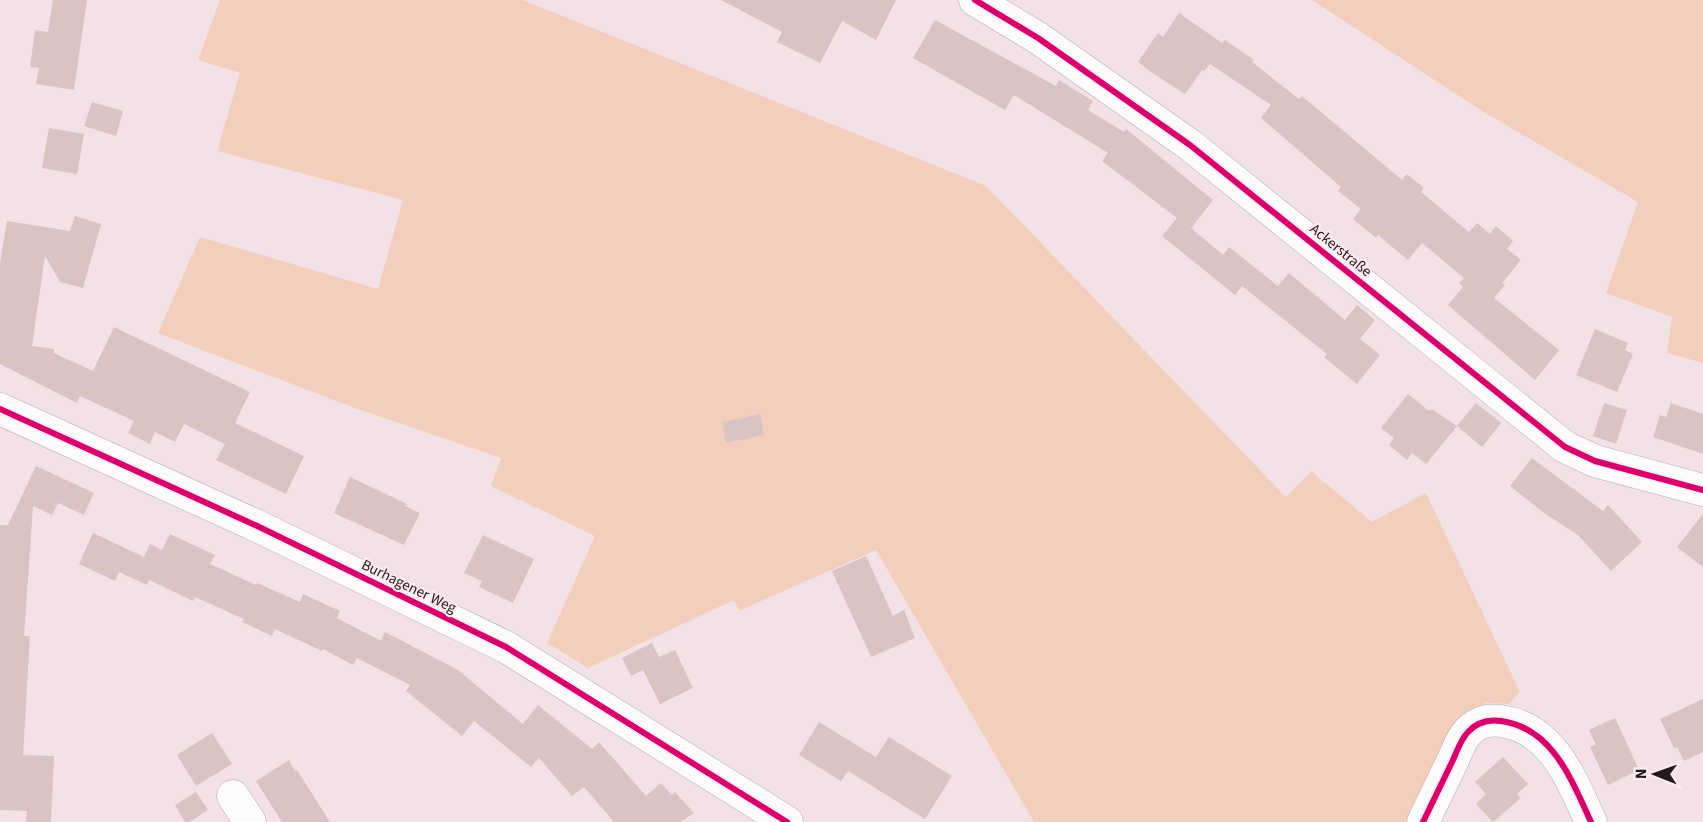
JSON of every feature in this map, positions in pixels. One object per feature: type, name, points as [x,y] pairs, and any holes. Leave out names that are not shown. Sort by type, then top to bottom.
[{"type":"street","name":"Ackerstraße","points":[[975,0],[1038,38],[1190,145],[1565,447],[1595,461],[1703,490]]},
{"type":"street","name":"Burhagener Weg","points":[[0,409],[255,525],[506,646],[787,822]]},
{"type":"street","points":[[1423,822],[1467,732],[1484,721],[1496,720],[1516,724],[1542,740],[1552,750],[1570,776],[1591,822]]},
{"type":"street","points":[[233,796],[250,822]]},
{"type":"shaded area","points":[[220,0],[523,0],[986,186],[1286,497],[1311,471],[1372,522],[1426,493],[1520,692],[1509,704],[1486,703],[1458,723],[1412,822],[1034,822],[876,550],[739,611],[734,600],[588,668],[547,643],[595,536],[491,486],[501,458],[352,407],[158,333],[200,237],[378,289],[403,200],[217,151],[240,73],[198,60]]},
{"type":"shaded area","points":[[1312,0],[1703,0],[1703,363],[1667,353],[1672,317],[1606,293],[1638,202],[1482,111]]},
{"type":"building","points":[[53,0],[87,0],[74,90],[36,84],[39,68],[30,67],[35,30],[48,32]]},
{"type":"building","points":[[721,0],[896,0],[876,40],[842,21],[820,63],[777,42],[782,32]]},
{"type":"building","points":[[1179,13],[1222,43],[1225,40],[1254,60],[1252,62],[1299,99],[1302,96],[1402,180],[1407,174],[1424,188],[1421,192],[1469,232],[1477,223],[1490,234],[1496,226],[1513,241],[1507,249],[1521,260],[1502,283],[1505,285],[1494,298],[1559,350],[1535,380],[1448,305],[1463,287],[1459,283],[1464,278],[1422,243],[1408,260],[1378,235],[1376,238],[1353,219],[1361,209],[1338,191],[1341,187],[1261,118],[1271,105],[1210,64],[1204,71],[1202,70],[1185,94],[1138,62],[1158,33],[1163,37]]},
{"type":"building","points":[[935,20],[1056,86],[1059,80],[1093,101],[1088,110],[1124,132],[1126,129],[1213,200],[1191,228],[1223,255],[1229,247],[1278,286],[1289,273],[1345,320],[1357,305],[1375,320],[1360,339],[1380,355],[1357,384],[1324,357],[1327,354],[1242,286],[1235,295],[1162,236],[1177,218],[1102,161],[1108,153],[1014,95],[1005,110],[913,58]]},
{"type":"building","points":[[92,102],[123,111],[116,136],[84,126]]},
{"type":"building","points":[[49,128],[84,134],[77,174],[42,168]]},
{"type":"building","points":[[75,216],[101,224],[83,288],[60,282],[45,256],[32,346],[54,349],[54,353],[93,371],[114,327],[250,392],[235,423],[304,456],[286,494],[216,460],[225,444],[184,424],[175,442],[155,432],[150,444],[128,433],[134,421],[80,396],[77,403],[0,364],[0,263],[7,221],[70,231]]},
{"type":"building","points":[[1595,329],[1628,343],[1625,350],[1633,354],[1617,392],[1576,375]]},
{"type":"building","points":[[1408,394],[1428,410],[1433,410],[1457,426],[1426,464],[1412,453],[1407,460],[1389,445],[1394,438],[1381,428]]},
{"type":"building","points":[[1476,403],[1501,423],[1482,447],[1457,426]]},
{"type":"building","points":[[1604,403],[1627,410],[1616,444],[1593,436]]},
{"type":"building","points":[[1671,403],[1703,414],[1703,454],[1653,437],[1660,415],[1666,417]]},
{"type":"building","points":[[760,414],[764,435],[726,443],[722,422]]},
{"type":"building","points":[[1532,458],[1603,511],[1608,505],[1642,542],[1611,571],[1578,535],[1544,513],[1510,486]]},
{"type":"building","points":[[36,466],[94,493],[84,515],[58,503],[52,515],[33,506],[24,636],[30,636],[23,755],[54,756],[51,822],[26,822],[27,811],[0,810],[0,525],[8,525]]},
{"type":"building","points":[[350,477],[407,504],[405,506],[420,513],[404,545],[334,513]]},
{"type":"building","points":[[1703,514],[1703,567],[1677,547]]},
{"type":"building","points":[[93,533],[144,557],[150,544],[162,550],[170,534],[215,555],[210,564],[256,585],[257,583],[300,602],[303,594],[340,611],[337,618],[381,641],[385,632],[458,670],[523,724],[538,705],[592,749],[599,742],[646,796],[661,783],[672,795],[675,792],[694,813],[680,822],[614,822],[584,787],[572,796],[539,758],[531,767],[474,721],[462,736],[406,691],[410,685],[357,658],[353,665],[323,649],[322,651],[275,629],[272,636],[242,622],[244,619],[195,597],[193,601],[149,580],[147,585],[119,572],[115,581],[79,564]]},
{"type":"building","points":[[483,535],[534,559],[513,603],[479,587],[482,581],[464,573]]},
{"type":"building","points":[[866,556],[893,616],[904,610],[915,638],[871,657],[832,571]]},
{"type":"building","points":[[652,643],[659,657],[675,650],[693,688],[660,704],[643,670],[631,676],[622,658]]},
{"type":"building","points":[[1703,699],[1703,752],[1684,761],[1677,747],[1674,748],[1660,719]]},
{"type":"building","points":[[1615,718],[1639,770],[1608,785],[1590,747],[1596,745],[1589,730]]},
{"type":"building","points":[[819,722],[876,757],[889,737],[952,776],[925,819],[848,771],[841,781],[799,755]]},
{"type":"building","points":[[212,733],[232,764],[196,786],[177,755]]},
{"type":"building","points":[[1503,757],[1528,784],[1517,794],[1521,798],[1493,822],[1476,804],[1486,794],[1475,782]]},
{"type":"building","points":[[289,760],[330,822],[282,822],[256,781]]},
{"type":"building","points":[[196,792],[208,810],[189,822],[185,822],[175,805]]},
{"type":"cycle path","points":[[975,0],[1038,38],[1190,145],[1565,447],[1595,461],[1703,490]]},
{"type":"cycle path","points":[[0,409],[255,525],[506,647],[787,822]]},
{"type":"cycle path","points":[[1423,822],[1463,738],[1475,726],[1492,720],[1519,726],[1534,734],[1547,745],[1568,774],[1591,822]]}]
